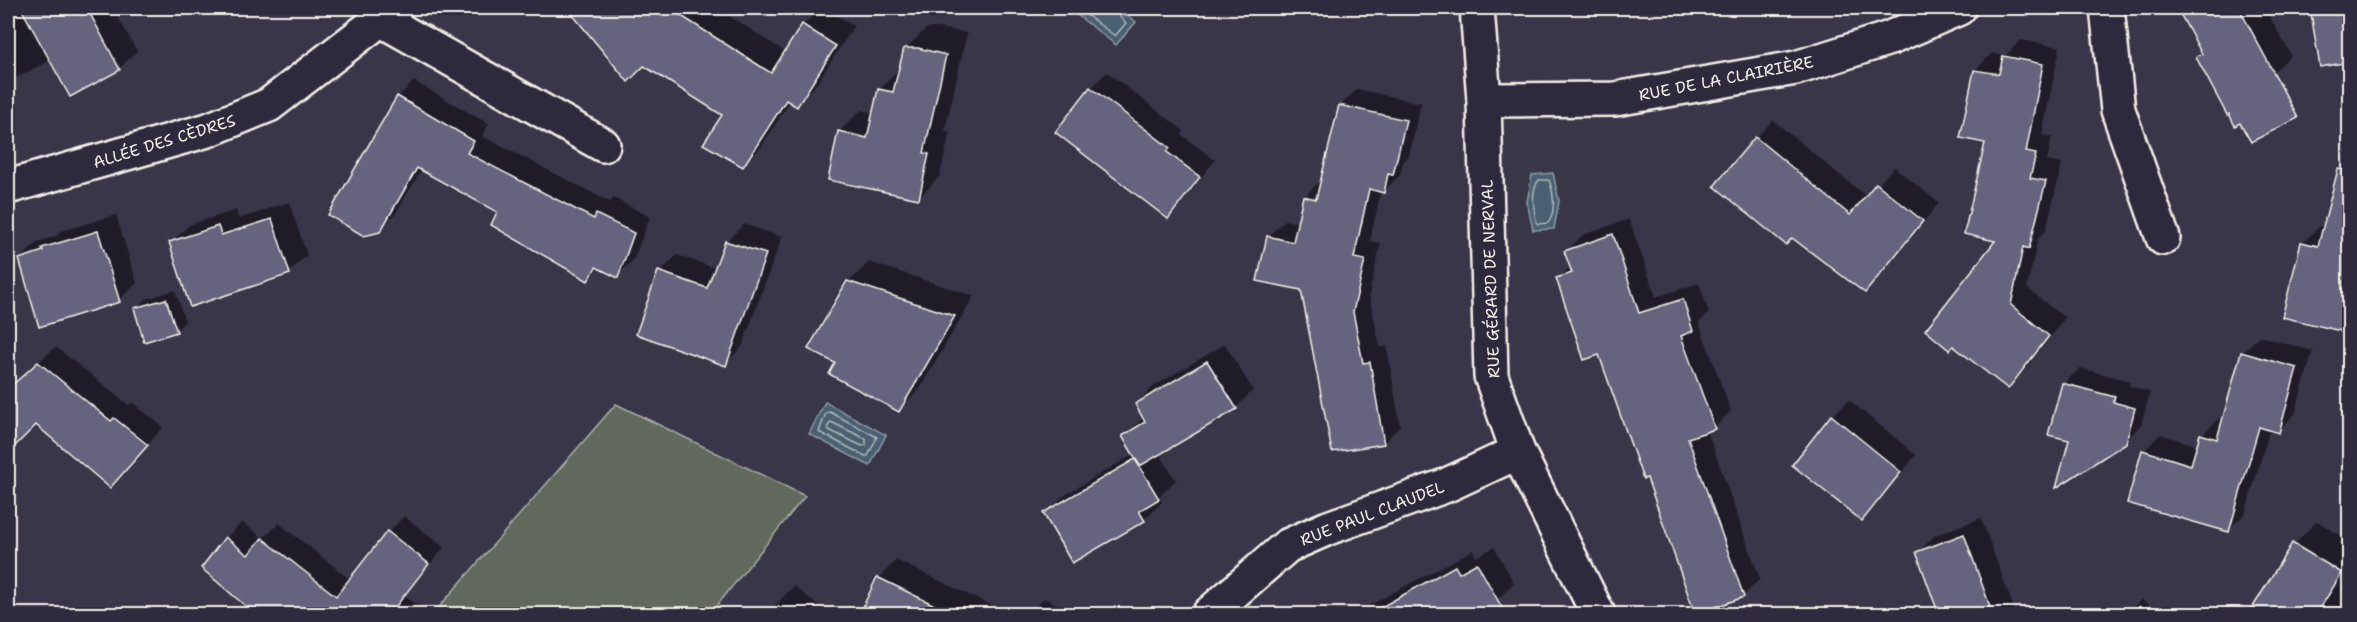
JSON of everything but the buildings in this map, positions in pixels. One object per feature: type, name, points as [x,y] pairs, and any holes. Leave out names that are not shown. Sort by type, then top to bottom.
[{"type":"street","points":[[1477,8],[1484,100]]},
{"type":"street","name":"RUE DE LA CLAIRIÈRE","points":[[1484,100],[1615,99],[1796,68],[1890,38],[1959,8]]},
{"type":"street","points":[[2107,8],[2118,110],[2163,238]]},
{"type":"street","points":[[388,13],[603,146]]},
{"type":"street","name":"ALLÉE DES CÈDRES","points":[[8,187],[208,130],[269,105],[388,13]]},
{"type":"street","name":"RUE GÉRARD DE NERVAL","points":[[1484,100],[1491,376],[1518,452],[1598,615]]},
{"type":"street","name":"RUE PAUL CLAUDEL","points":[[1209,615],[1287,546],[1328,528],[1448,485],[1518,452]]},
{"type":"green space","points":[[616,404],[805,496],[710,614],[433,614]]},
{"type":"water","points":[[1068,8],[1118,8],[1136,22],[1116,45]]},
{"type":"water","points":[[1553,173],[1559,201],[1554,229],[1533,230],[1527,202],[1532,175]]},
{"type":"water","points":[[825,402],[886,435],[870,466],[809,434]]}]
